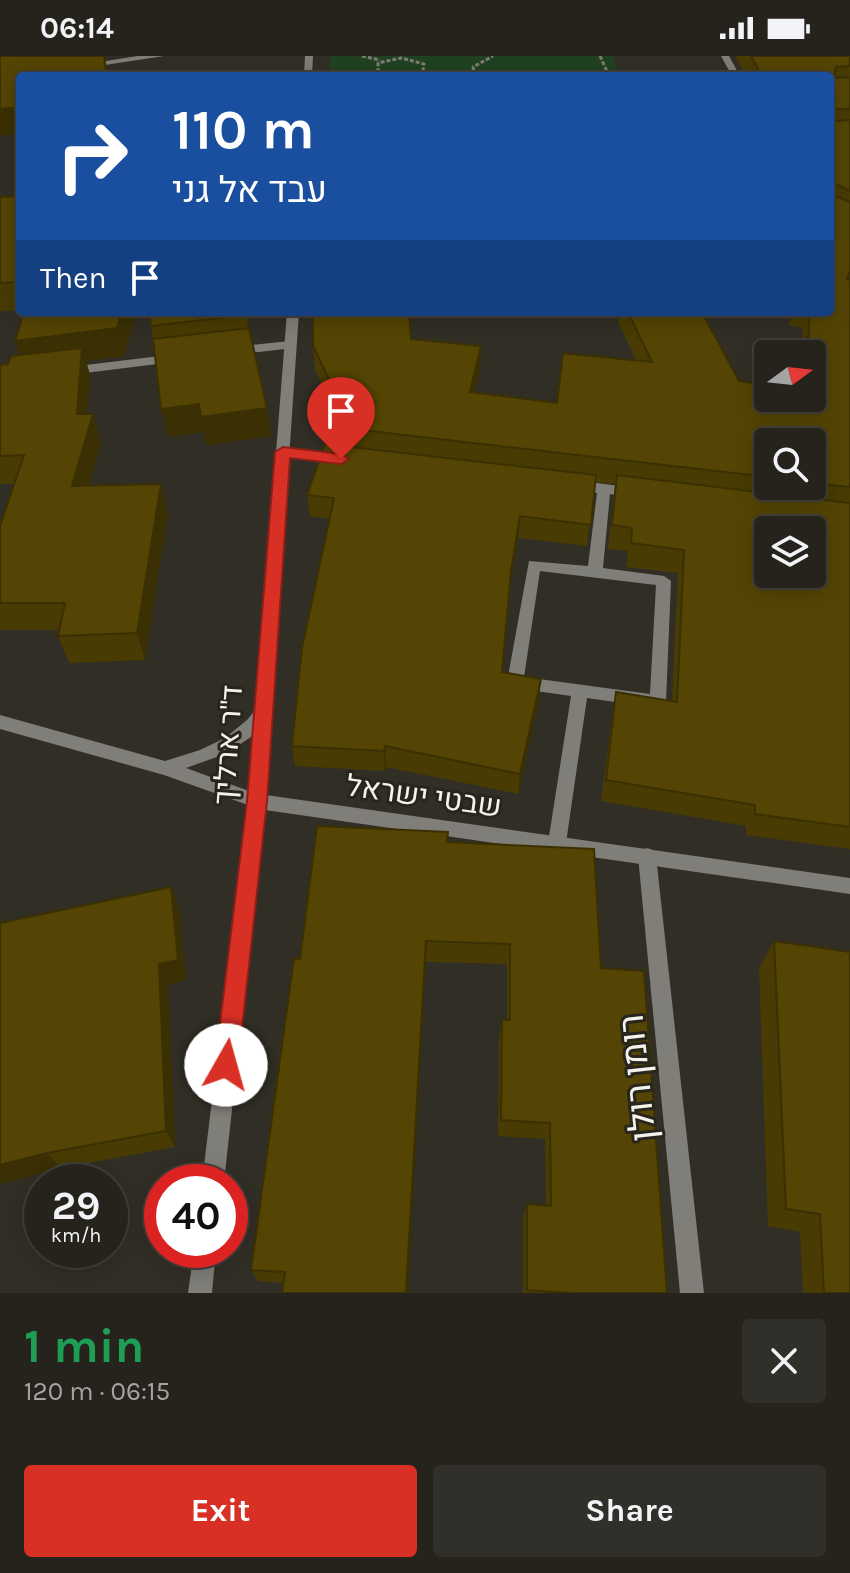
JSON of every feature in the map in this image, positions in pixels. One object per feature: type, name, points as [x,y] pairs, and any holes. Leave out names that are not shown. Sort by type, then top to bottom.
[{"type":"street","points":[[71,67],[160,56]]},
{"type":"street","name":"ד\"ר ארליך","points":[[215,1164],[257,801],[293,316]]},
{"type":"street","points":[[214,354],[290,345]]},
{"type":"street","points":[[61,372],[198,356]]},
{"type":"street","points":[[283,452],[359,461]]},
{"type":"street","points":[[558,483],[650,495]]},
{"type":"street","points":[[595,573],[604,489]]},
{"type":"street","points":[[534,565],[664,581],[658,702],[580,691],[515,682],[534,565]]},
{"type":"street","points":[[557,843],[580,691]]},
{"type":"street","points":[[165,768],[220,751],[250,732],[262,712]]},
{"type":"street","name":"שבטי ישראל","points":[[0,722],[165,768],[257,801],[850,886]]},
{"type":"street","name":"רומן רולן","points":[[647,856],[692,1293]]},
{"type":"street","points":[[200,1293],[203,1268]]},
{"type":"path","points":[[362,56],[381,60],[421,56]]},
{"type":"path","points":[[474,72],[473,67],[493,56]]},
{"type":"path","points":[[415,58],[425,67],[417,72]]},
{"type":"path","points":[[380,72],[377,67],[381,60]]},
{"type":"green space","points":[[331,56],[612,56],[618,72],[329,72]]},
{"type":"building","points":[[0,56],[104,56],[106,72],[16,72],[16,107],[0,109]]},
{"type":"building","points":[[751,56],[850,56],[850,66],[836,67],[834,78],[834,72],[760,72]]},
{"type":"building","points":[[850,77],[850,109],[834,111],[834,78]]},
{"type":"building","points":[[834,115],[836,121],[850,120],[850,191],[834,186]]},
{"type":"building","points":[[834,195],[850,202],[850,271],[847,279],[850,280],[850,487],[826,484],[826,428],[754,428],[754,475],[353,429],[313,346],[313,316],[409,316],[411,339],[481,346],[470,392],[557,403],[563,353],[652,362],[630,316],[704,316],[739,381],[754,383],[754,412],[826,412],[826,340],[808,340],[810,316],[834,316]]},
{"type":"building","points":[[16,196],[16,282],[0,283],[0,197]]},
{"type":"building","points":[[23,316],[121,316],[117,328],[15,341]]},
{"type":"building","points":[[150,316],[237,316],[151,326]]},
{"type":"building","points":[[249,328],[267,408],[201,417],[199,404],[161,409],[153,339]]},
{"type":"building","points":[[82,348],[77,414],[93,414],[72,486],[161,484],[137,633],[58,636],[65,603],[0,603],[0,526],[24,455],[0,456],[0,365],[8,364],[11,356]]},
{"type":"building","points":[[325,444],[596,475],[591,525],[520,516],[511,571],[502,672],[541,679],[520,774],[385,746],[384,751],[292,746],[302,648],[334,498],[307,495]]},
{"type":"building","points":[[617,475],[754,491],[754,500],[850,503],[850,827],[755,814],[755,805],[606,780],[616,692],[677,702],[684,550],[631,543],[632,528],[612,525]]},
{"type":"building","points":[[317,826],[448,832],[447,842],[594,849],[601,968],[644,971],[667,1293],[527,1290],[527,1204],[551,1206],[550,1123],[501,1120],[502,1020],[510,1020],[510,944],[426,941],[406,1293],[282,1293],[285,1272],[251,1270],[294,958],[300,959]]},
{"type":"building","points":[[171,887],[178,960],[159,964],[166,1131],[0,1165],[0,923]]},
{"type":"building","points":[[774,941],[850,952],[850,1293],[824,1293],[820,1214],[786,1209]]},
{"type":"route","points":[[226,1065],[257,801],[283,452],[341,459]]}]
